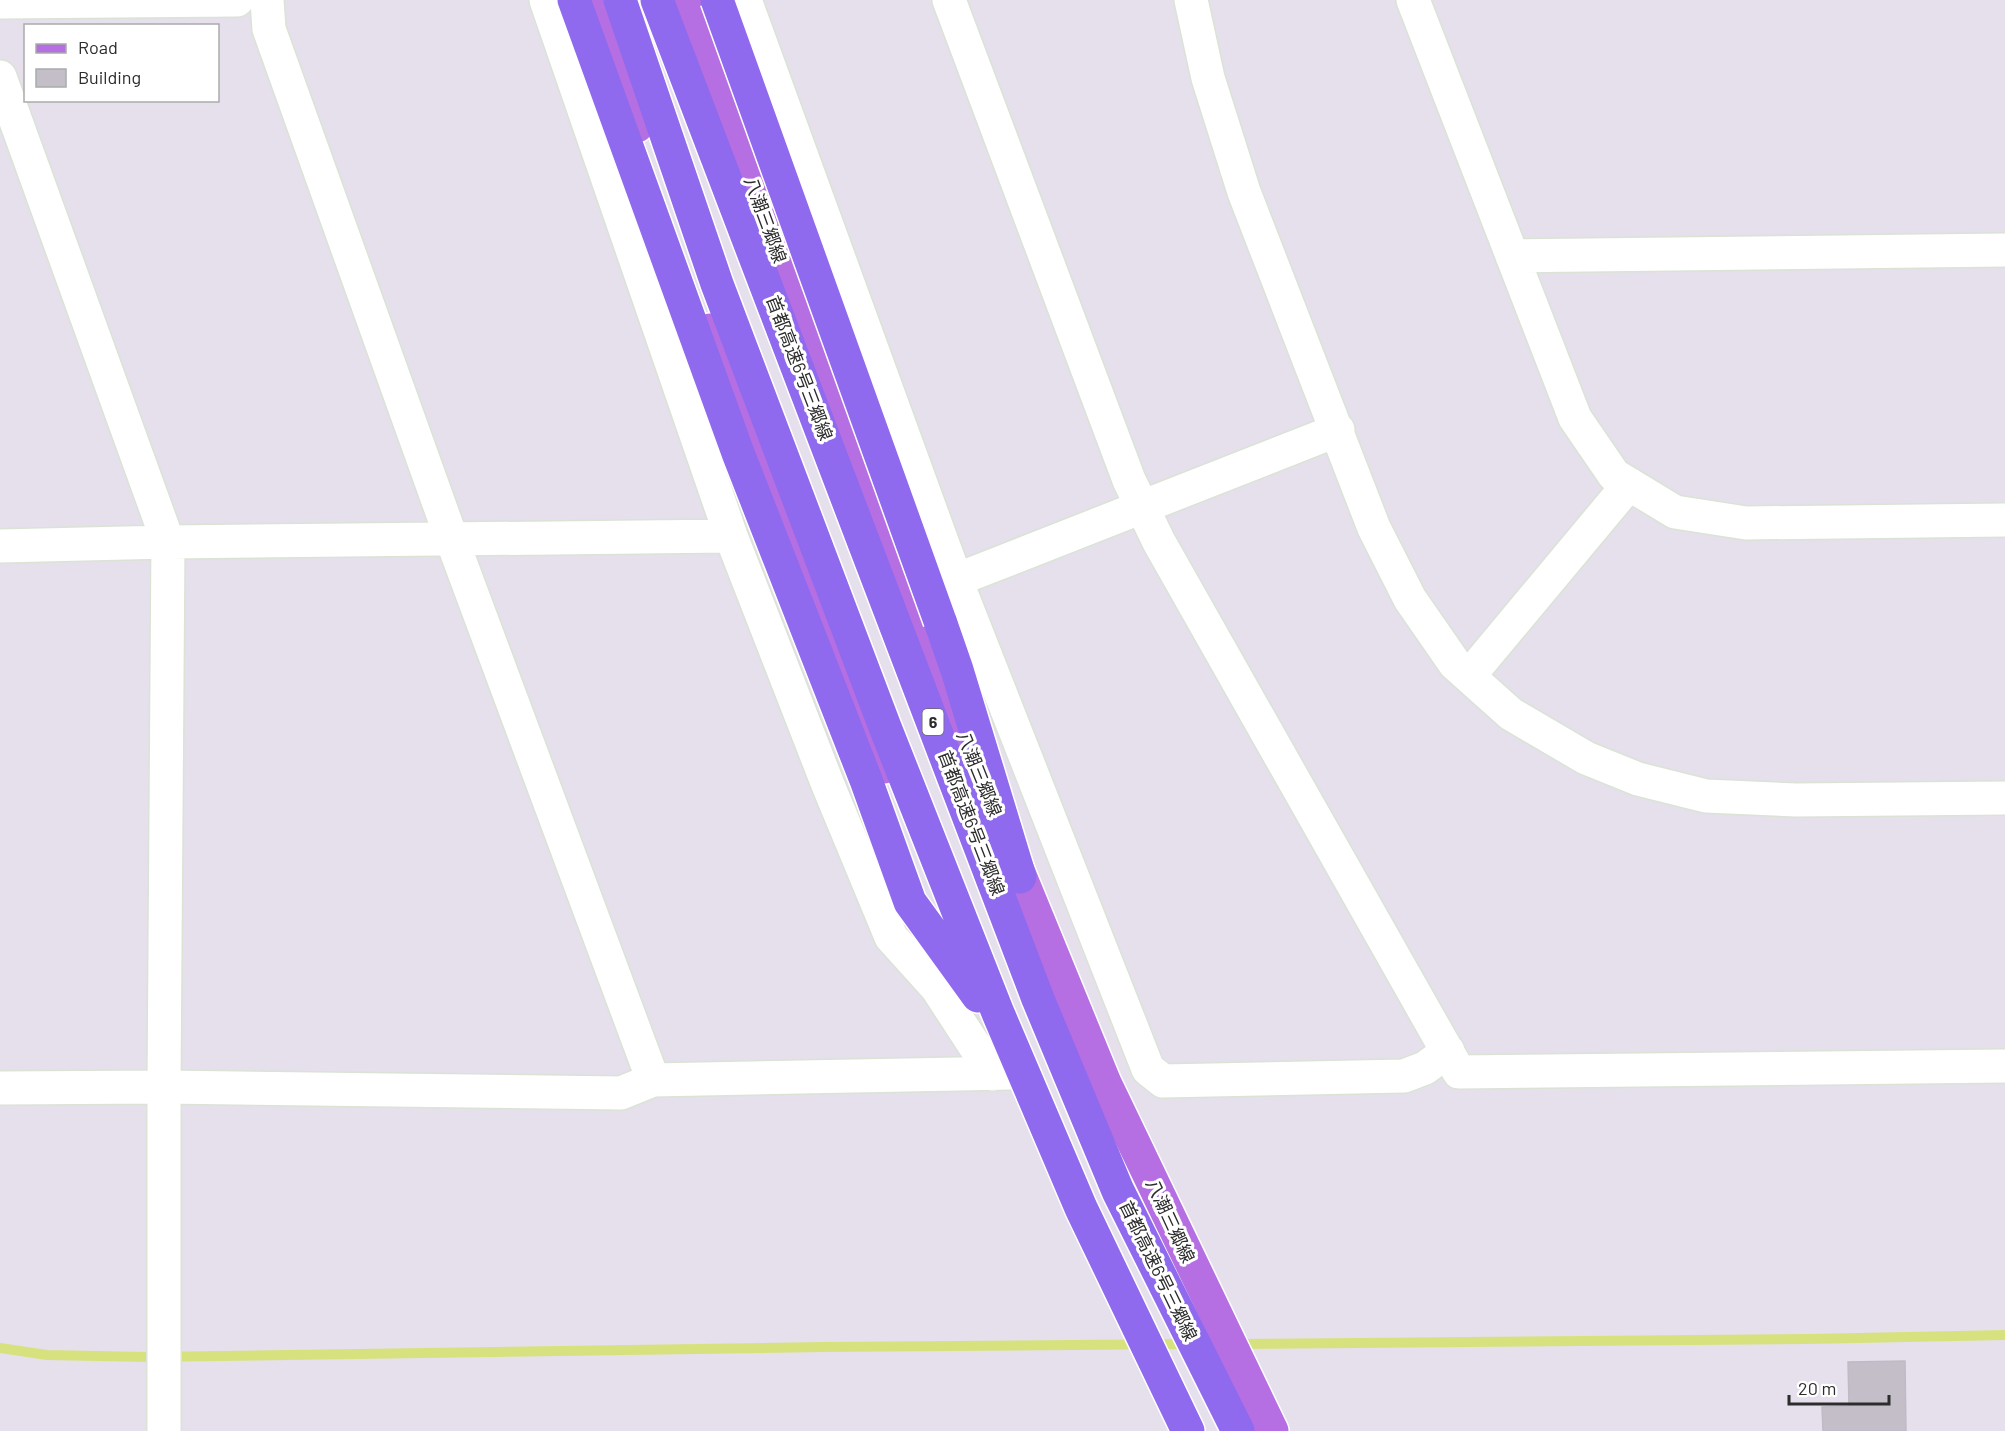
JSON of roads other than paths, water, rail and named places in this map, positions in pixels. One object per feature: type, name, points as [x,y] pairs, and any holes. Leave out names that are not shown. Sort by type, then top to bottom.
[{"type":"highway","points":[[574,0],[738,453],[866,780],[910,902],[979,998]]},
{"type":"highway","points":[[620,0],[717,284],[885,727],[981,969],[1081,1208],[1188,1431]]},
{"type":"highway","name":"首都高速6号三郷線","points":[[657,0],[1038,999],[1118,1191],[1238,1431]]},
{"type":"highway","points":[[717,0],[957,670],[1020,877]]},
{"type":"main road","points":[[592,0],[688,270],[784,524],[979,998],[1002,1074],[1175,1431]]},
{"type":"main road","name":"八潮三郷線","points":[[687,0],[779,260],[877,523],[1020,877],[1105,1083],[1272,1431]]},
{"type":"street","points":[[0,2],[237,0]]},
{"type":"street","points":[[267,0],[269,29],[452,540],[653,1080]]},
{"type":"street","points":[[546,0],[731,536],[828,784],[891,937],[937,988],[1002,1074]]},
{"type":"street","points":[[745,0],[956,580],[1148,1069],[1162,1080],[1404,1076],[1425,1068],[1448,1051]]},
{"type":"street","points":[[949,0],[1129,480],[1159,542],[1459,1072],[2005,1066]]},
{"type":"street","points":[[1191,0],[1208,78],[1244,192],[1374,528],[1410,599],[1455,664],[1512,714],[1586,758],[1638,779],[1706,795],[1796,800],[2005,798]]},
{"type":"street","points":[[1413,0],[1575,418],[1614,475],[1675,512],[1746,523],[2005,520]]},
{"type":"street","points":[[0,77],[168,542],[164,1431]]},
{"type":"street","points":[[779,260],[810,182]]},
{"type":"street","points":[[1512,256],[2005,250]]},
{"type":"street","points":[[956,580],[1338,430]]},
{"type":"street","points":[[1468,676],[1629,484]]},
{"type":"street","points":[[0,546],[731,536]]},
{"type":"street","points":[[0,1088],[164,1087],[621,1093],[653,1080],[1002,1074]]},
{"type":"waterway","points":[[1236,1344],[2005,1335]]},
{"type":"waterway","points":[[0,1348],[47,1355],[149,1357],[1190,1344]]}]
